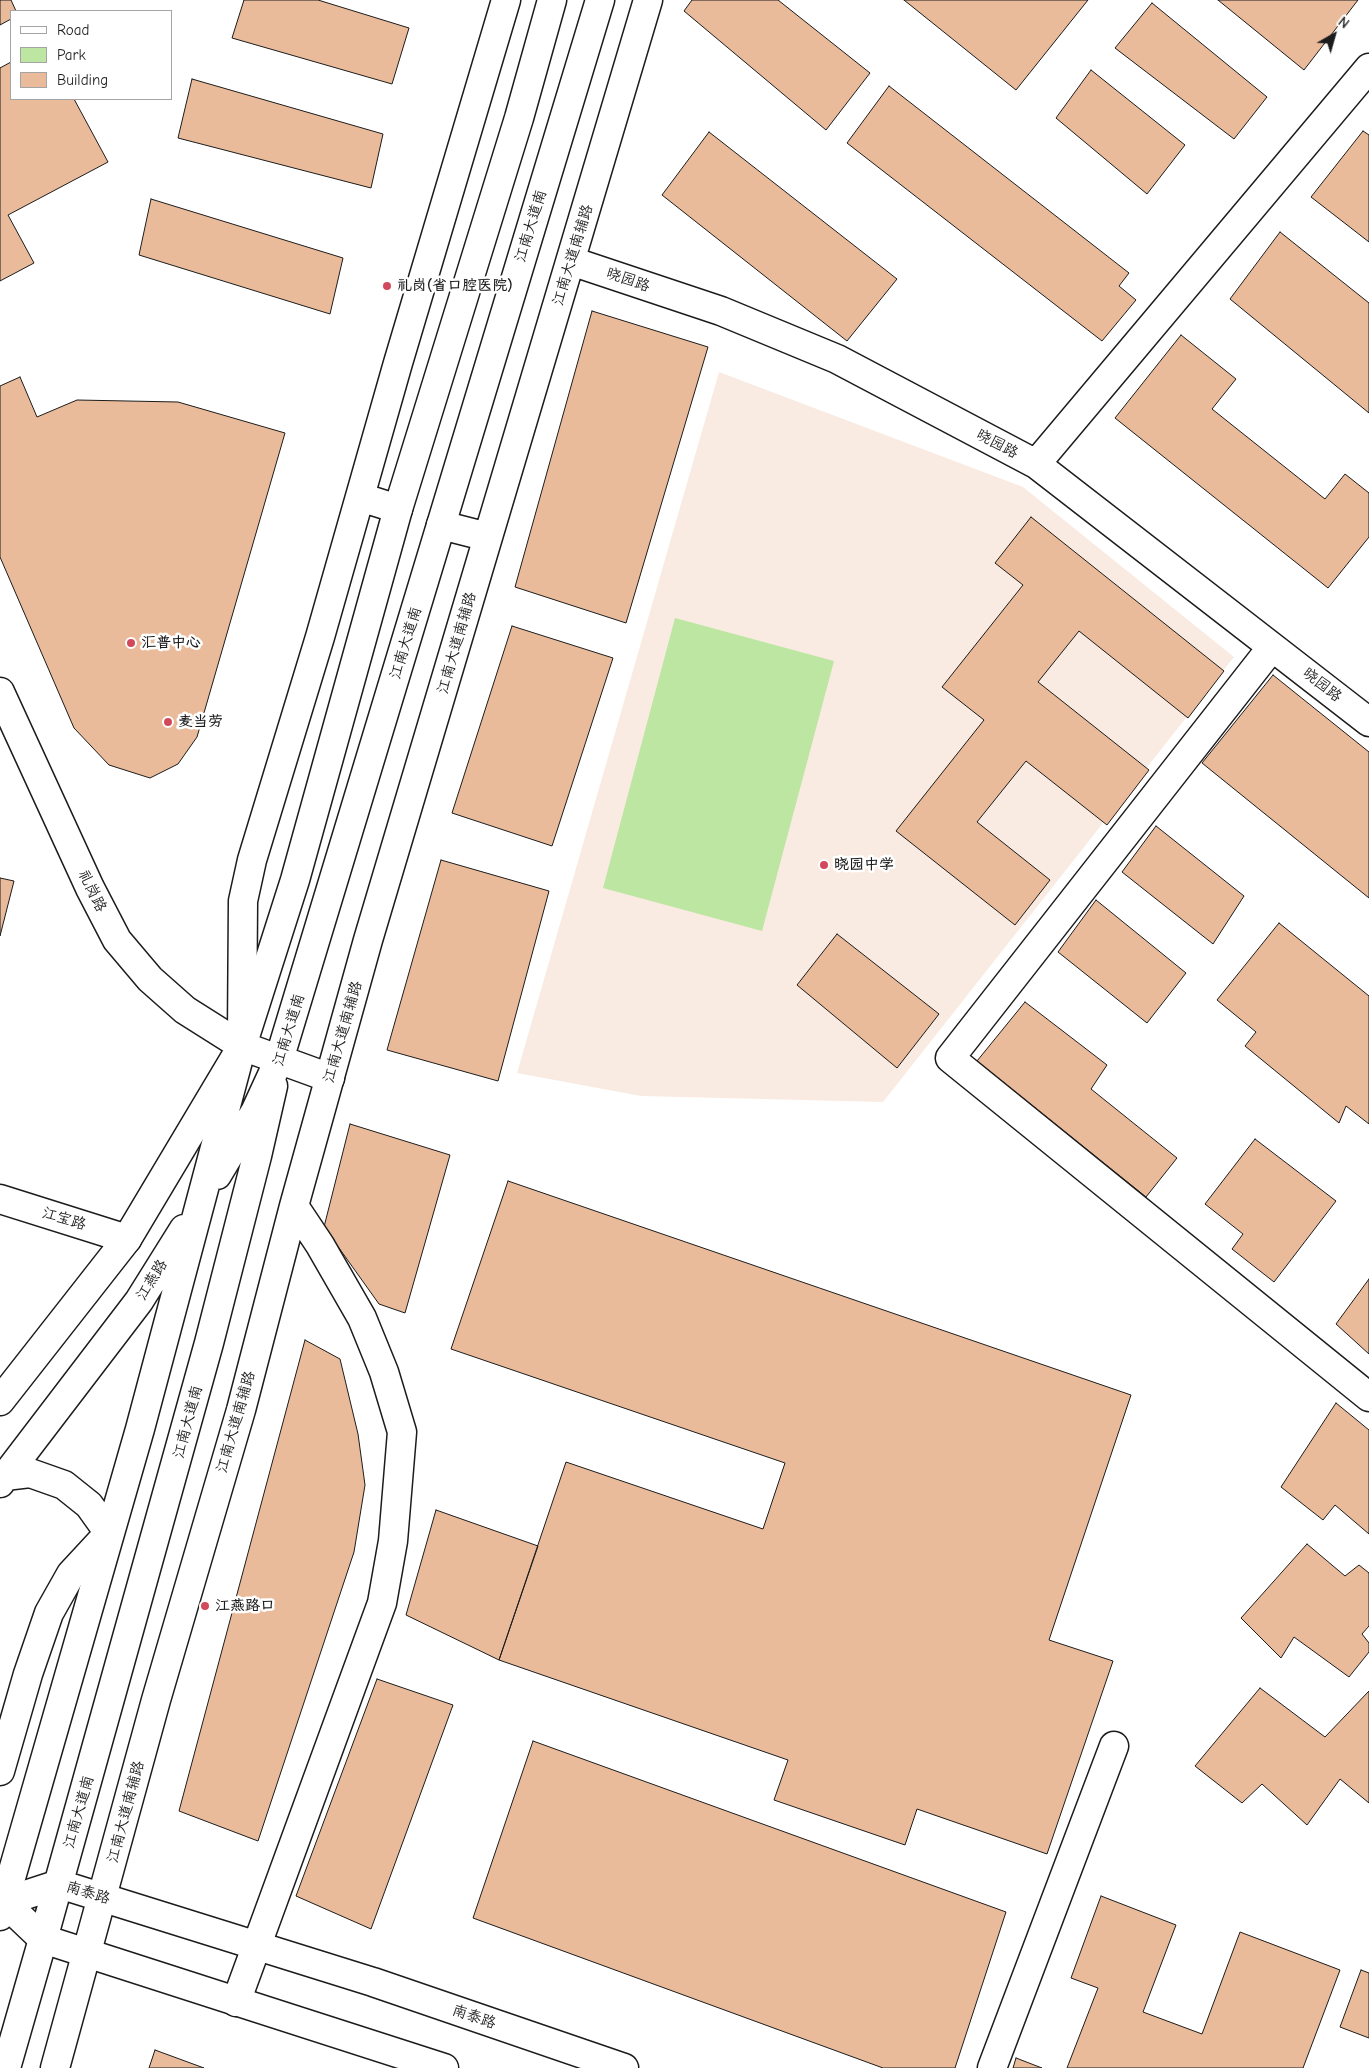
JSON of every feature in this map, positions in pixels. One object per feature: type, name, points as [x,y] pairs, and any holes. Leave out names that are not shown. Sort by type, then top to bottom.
[{"type":"street","points":[[0,1401],[128,1239],[242,1046],[243,901],[252,860],[302,701],[506,0]]},
{"type":"street","points":[[444,2068],[43,1939],[2,1909],[140,1429],[242,1046],[295,880],[398,509],[516,127],[552,0]]},
{"type":"street","name":"江南大道南","points":[[6,2068],[209,1343],[258,1156],[279,1060],[600,0]]},
{"type":"street","name":"江南大道南辅路","points":[[55,2068],[88,1955],[156,1700],[241,1410],[294,1206],[368,940],[648,0]]},
{"type":"street","points":[[1036,464],[1369,68]]},
{"type":"street","name":"晓园路","points":[[571,261],[722,312],[836,359],[1036,464],[1369,722]]},
{"type":"street","points":[[360,497],[398,509]]},
{"type":"street","points":[[441,524],[488,537]]},
{"type":"street","points":[[1272,647],[950,1058],[1369,1397]]},
{"type":"street","name":"礼岗路","points":[[0,692],[90,888],[117,940],[150,979],[185,1010],[242,1046],[330,1078]]},
{"type":"street","name":"江燕路","points":[[3,1480],[139,1302],[200,1205],[255,1112],[279,1060]]},
{"type":"street","name":"江宝路","points":[[0,1199],[128,1239]]},
{"type":"street","points":[[236,2002],[382,1602],[393,1541],[402,1432],[384,1372],[362,1318],[320,1245],[294,1206]]},
{"type":"street","points":[[3,1480],[30,1473],[64,1485],[89,1505],[109,1533]]},
{"type":"street","points":[[0,1771],[28,1674],[49,1613],[71,1574],[109,1533]]},
{"type":"street","points":[[992,2068],[1114,1746]]},
{"type":"street","name":"南泰路","points":[[2,1909],[59,1884],[373,1982],[624,2068]]},
{"type":"shaded area","name":"晓园中学","points":[[719,372],[1023,487],[1234,657],[883,1102],[641,1096],[517,1073]]},
{"type":"green space","points":[[675,618],[834,661],[762,931],[603,888]]},
{"type":"building","points":[[0,0],[11,0],[16,10],[10,10],[10,20],[0,25]]},
{"type":"building","points":[[244,0],[318,0],[409,28],[392,84],[232,38]]},
{"type":"building","points":[[692,0],[778,0],[870,73],[826,130],[684,11]]},
{"type":"building","points":[[904,0],[1088,0],[1016,90]]},
{"type":"building","points":[[1218,0],[1358,0],[1304,70]]},
{"type":"building","points":[[1152,3],[1267,97],[1234,139],[1115,48]]},
{"type":"building","points":[[10,63],[10,100],[75,100],[108,162],[8,215],[34,263],[0,281],[0,68]]},
{"type":"building","points":[[1091,70],[1185,145],[1147,194],[1056,118]]},
{"type":"building","points":[[192,79],[383,134],[371,188],[178,138]]},
{"type":"building","points":[[889,86],[1129,273],[1119,286],[1136,300],[1102,341],[847,143]]},
{"type":"building","points":[[1363,131],[1369,135],[1369,242],[1311,197]]},
{"type":"building","points":[[709,132],[897,279],[847,341],[662,195]]},
{"type":"building","points":[[151,199],[343,258],[330,314],[139,255]]},
{"type":"building","points":[[1280,232],[1369,303],[1369,413],[1230,299]]},
{"type":"building","points":[[592,311],[708,347],[626,623],[515,587]]},
{"type":"building","points":[[1181,335],[1236,379],[1212,409],[1325,499],[1345,474],[1369,493],[1369,537],[1328,588],[1115,418]]},
{"type":"building","name":"汇普中心","points":[[20,377],[37,417],[77,400],[178,402],[285,433],[197,737],[178,764],[150,778],[109,765],[74,728],[0,557],[0,386]]},
{"type":"building","points":[[1031,517],[1224,671],[1188,718],[1079,631],[1038,682],[1149,770],[1107,825],[1026,761],[977,822],[1050,880],[1015,925],[896,831],[984,720],[942,687],[1023,585],[995,563]]},
{"type":"building","points":[[512,626],[613,658],[552,846],[452,813]]},
{"type":"building","points":[[1273,675],[1369,752],[1369,898],[1202,763]]},
{"type":"building","points":[[1156,826],[1244,896],[1213,944],[1122,872]]},
{"type":"building","points":[[441,860],[549,891],[498,1081],[387,1050]]},
{"type":"building","points":[[0,878],[14,881],[0,936]]},
{"type":"building","points":[[1096,900],[1186,973],[1147,1023],[1058,952]]},
{"type":"building","points":[[1279,923],[1369,996],[1369,1124],[1346,1106],[1339,1123],[1245,1046],[1256,1032],[1217,1000]]},
{"type":"building","points":[[837,934],[939,1014],[897,1068],[797,985]]},
{"type":"building","points":[[1025,1002],[1107,1065],[1091,1089],[1177,1158],[1146,1197],[977,1061]]},
{"type":"building","points":[[350,1124],[450,1155],[405,1313],[379,1304],[324,1227]]},
{"type":"building","points":[[1255,1139],[1336,1201],[1274,1282],[1232,1249],[1243,1234],[1205,1204]]},
{"type":"building","points":[[508,1181],[1131,1395],[1049,1640],[1113,1661],[1047,1854],[917,1809],[905,1845],[774,1800],[788,1760],[499,1660],[566,1462],[763,1529],[785,1463],[451,1349]]},
{"type":"building","points":[[1369,1279],[1369,1354],[1336,1324]]},
{"type":"building","points":[[305,1340],[340,1359],[358,1434],[365,1485],[354,1552],[258,1841],[179,1811]]},
{"type":"building","points":[[1336,1403],[1369,1430],[1369,1534],[1335,1505],[1323,1520],[1281,1487]]},
{"type":"building","points":[[436,1510],[538,1546],[499,1660],[406,1615]]},
{"type":"building","points":[[1307,1544],[1345,1576],[1359,1565],[1369,1573],[1369,1626],[1362,1634],[1369,1643],[1369,1652],[1349,1677],[1294,1637],[1281,1658],[1241,1618]]},
{"type":"building","points":[[377,1679],[453,1705],[371,1929],[296,1896]]},
{"type":"building","points":[[1260,1688],[1325,1737],[1369,1691],[1369,1803],[1340,1779],[1307,1825],[1262,1784],[1242,1803],[1195,1766]]},
{"type":"building","points":[[533,1741],[1006,1912],[955,2068],[883,2068],[473,1918]]},
{"type":"building","points":[[1101,1896],[1176,1925],[1143,2012],[1202,2034],[1240,1932],[1340,1970],[1303,2068],[1067,2068],[1098,1988],[1071,1978]]},
{"type":"building","points":[[1361,1970],[1369,1973],[1369,2038],[1340,2027]]},
{"type":"building","points":[[155,2050],[204,2068],[149,2068]]},
{"type":"building","points":[[1016,2058],[1042,2068],[1013,2068]]},
{"type":"place","name":"礼岗(省口腔医院)","points":[[387,286]]},
{"type":"place","name":"汇普中心","points":[[131,643]]},
{"type":"place","name":"麦当劳","points":[[168,722]]},
{"type":"place","name":"晓园中学","points":[[824,865]]},
{"type":"place","name":"江燕路口","points":[[205,1606]]}]
